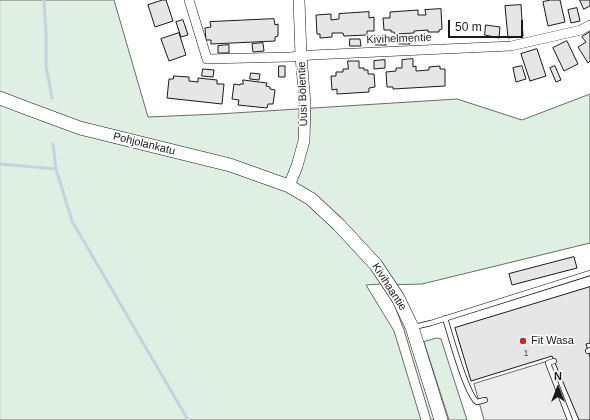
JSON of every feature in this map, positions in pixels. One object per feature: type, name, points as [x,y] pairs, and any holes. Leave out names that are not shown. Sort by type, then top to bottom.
[{"type":"main road","name":"Pohjolankatu","points":[[0,98],[80,128],[230,165],[289,186]]},
{"type":"main road","name":"Kivihaantie","points":[[289,186],[311,199],[339,225],[376,265],[398,298],[412,327],[441,420]]},
{"type":"street","name":"Kivihelmentie","points":[[189,0],[207,59],[511,46],[581,30],[590,25]]},
{"type":"street","name":"Uusi Bölentie","points":[[289,186],[297,166],[304,141],[306,104],[301,56],[299,0]]},
{"type":"lane","points":[[412,327],[590,273]]},
{"type":"lane","points":[[445,318],[466,384],[474,400],[477,402],[484,400]]},
{"type":"lane","points":[[554,361],[548,363],[570,420]]},
{"type":"green space","points":[[0,0],[114,0],[148,117],[457,99],[522,120],[590,94],[590,243],[422,284],[387,285],[408,329],[435,420],[431,420],[404,330],[394,304],[381,284],[366,285],[394,331],[421,420],[0,420]]},
{"type":"green space","points":[[437,338],[441,339],[467,420],[449,420],[424,342]]},
{"type":"shaded area","points":[[546,362],[568,420],[484,420],[474,384]]},
{"type":"building","points":[[166,0],[173,21],[155,27],[148,5]]},
{"type":"building","points":[[560,0],[565,22],[548,26],[543,2]]},
{"type":"building","points":[[580,0],[590,0],[590,6],[584,9]]},
{"type":"building","points":[[521,5],[523,36],[508,38],[505,6]]},
{"type":"building","points":[[577,8],[580,21],[571,23],[568,10]]},
{"type":"building","points":[[441,9],[442,29],[439,30],[439,32],[428,32],[428,30],[414,31],[414,33],[395,34],[394,32],[391,32],[391,30],[384,30],[383,18],[390,18],[390,12],[418,10],[418,15],[426,15],[425,10]]},
{"type":"building","points":[[369,12],[369,18],[374,17],[374,31],[367,31],[367,35],[344,36],[343,33],[332,33],[332,37],[320,38],[320,34],[317,34],[316,15],[331,14],[331,20],[339,19],[339,14]]},
{"type":"building","points":[[274,19],[275,25],[278,24],[278,36],[275,37],[275,41],[211,44],[211,40],[206,40],[205,28],[211,27],[210,22]]},
{"type":"building","points":[[183,20],[188,35],[181,37],[176,22]]},
{"type":"building","points":[[486,25],[500,27],[499,38],[485,35]]},
{"type":"building","points":[[590,32],[590,61],[588,63],[578,47],[586,42],[582,37]]},
{"type":"building","points":[[179,33],[186,55],[169,61],[161,39]]},
{"type":"building","points":[[385,36],[386,45],[375,45],[375,37]]},
{"type":"building","points":[[399,37],[410,37],[410,44],[399,44]]},
{"type":"building","points":[[350,39],[360,39],[361,46],[350,46]]},
{"type":"building","points":[[567,41],[578,64],[564,71],[553,48]]},
{"type":"building","points":[[263,43],[264,51],[253,52],[252,44]]},
{"type":"building","points":[[229,45],[229,53],[218,53],[218,46]]},
{"type":"building","points":[[537,49],[546,76],[530,81],[521,54]]},
{"type":"building","points":[[413,59],[413,67],[416,66],[416,71],[429,70],[429,67],[440,66],[440,69],[445,69],[445,86],[393,89],[393,87],[387,87],[386,72],[396,71],[396,68],[402,68],[402,60]]},
{"type":"building","points":[[385,60],[385,68],[374,69],[374,61]]},
{"type":"building","points":[[348,61],[359,61],[359,68],[368,70],[368,74],[374,74],[375,87],[369,88],[369,92],[337,94],[337,89],[332,90],[331,76],[336,76],[336,72],[343,72],[343,69],[348,69]]},
{"type":"building","points":[[279,66],[285,66],[285,77],[279,77]]},
{"type":"building","points":[[522,66],[526,79],[516,82],[513,68]]},
{"type":"building","points":[[555,66],[561,80],[556,82],[550,68]]},
{"type":"building","points":[[203,69],[214,70],[213,77],[202,76]]},
{"type":"building","points":[[251,73],[260,74],[259,80],[250,79]]},
{"type":"building","points":[[174,76],[189,77],[189,81],[198,82],[198,78],[217,80],[217,84],[224,84],[222,104],[167,98],[169,79],[173,79]]},
{"type":"building","points":[[243,80],[267,83],[266,86],[275,90],[273,104],[268,104],[267,108],[238,105],[239,100],[232,99],[234,84],[243,84]]},
{"type":"building","points":[[574,257],[577,268],[512,285],[509,274]]},
{"type":"building","points":[[590,287],[590,343],[586,344],[590,357],[590,420],[579,420],[552,356],[471,381],[455,328]]},
{"type":"waterway","points":[[44,0],[46,66],[52,98]]},
{"type":"waterway","points":[[53,144],[56,169],[72,221],[188,420]]},
{"type":"waterway","points":[[0,164],[56,169]]},
{"type":"place","name":"Fit Wasa","points":[[523,341]]}]
